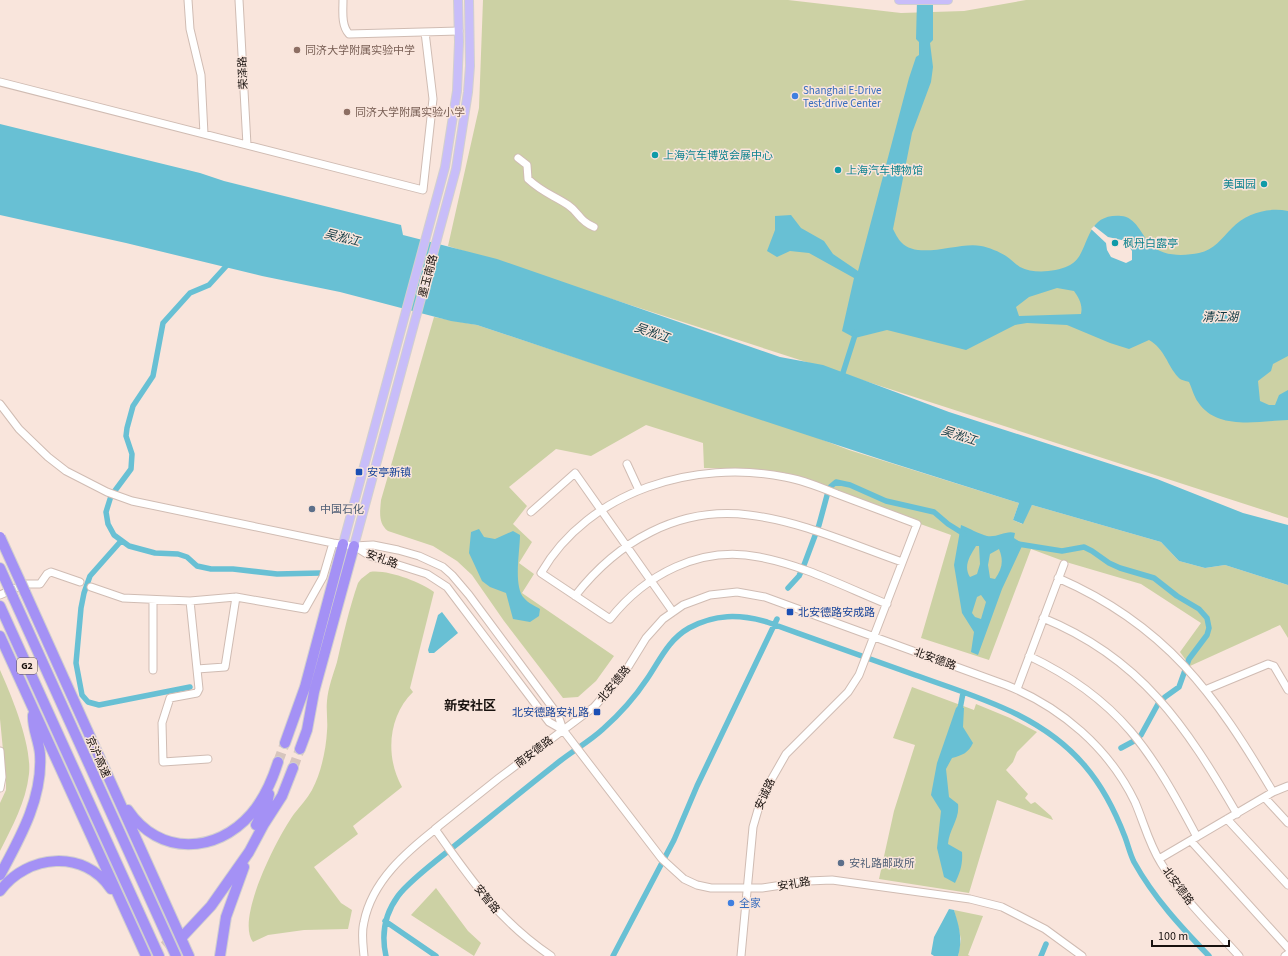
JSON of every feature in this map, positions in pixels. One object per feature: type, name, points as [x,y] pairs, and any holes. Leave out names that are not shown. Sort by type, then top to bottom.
[{"type":"highway","points":[[0,537],[189,956]]},
{"type":"highway","points":[[285,743],[305,687],[338,544]]},
{"type":"highway","points":[[300,749],[308,726],[314,692],[354,546]]},
{"type":"highway","name":"京沪高速","points":[[0,568],[176,956]]},
{"type":"highway","name":"G2","points":[[0,606],[159,956]]},
{"type":"highway","points":[[0,636],[146,956]]},
{"type":"highway","points":[[0,875],[17,843],[33,806],[40,771],[40,753],[32,721],[33,708]]},
{"type":"highway","points":[[278,762],[272,780],[267,804],[231,870],[207,903],[182,933],[210,906],[249,852],[264,824],[282,796],[293,768]]},
{"type":"highway","points":[[120,804],[128,810],[139,825],[162,841],[176,844],[204,843],[230,832],[241,824],[261,801],[272,780]]},
{"type":"highway","points":[[220,956],[230,903],[249,852]]},
{"type":"highway","points":[[0,891],[16,874],[39,863],[53,861],[73,863],[93,871],[105,882],[128,917]]},
{"type":"main road","name":"墨玉南路","points":[[338,544],[386,385],[445,167],[457,91],[459,31],[458,0]]},
{"type":"main road","name":"墨玉南路","points":[[354,546],[456,169],[468,92],[470,66],[469,0]]},
{"type":"main road","points":[[899,0],[948,0]]},
{"type":"street","points":[[188,0],[190,29],[201,75],[204,134]]},
{"type":"street","name":"荣泽路","points":[[239,0],[247,145]]},
{"type":"street","points":[[343,0],[343,22],[345,29],[349,34],[459,31]]},
{"type":"street","points":[[1,85],[204,134],[422,190],[434,99],[425,32]]},
{"type":"street","points":[[518,158],[527,165],[528,179],[540,191],[570,206],[584,223],[594,227]]},
{"type":"street","points":[[0,404],[19,430],[48,457],[66,471],[116,496],[338,544],[354,546]]},
{"type":"street","points":[[627,464],[639,490],[601,510],[569,538],[547,563],[541,573],[610,619],[631,595],[650,580],[690,561],[725,555],[758,556],[808,572],[887,604]]},
{"type":"street","name":"安诚路","points":[[639,490],[678,478],[733,472],[785,477],[836,493],[917,524],[859,675],[848,692],[786,754],[768,783],[762,796],[752,827],[741,956]]},
{"type":"street","points":[[531,512],[575,473],[673,612]]},
{"type":"street","points":[[575,596],[600,566],[626,546],[658,528],[679,520],[717,514],[761,516],[811,530],[902,562]]},
{"type":"street","points":[[91,587],[116,597],[190,601],[236,597],[305,609],[323,577],[338,544]]},
{"type":"street","name":"安礼路","points":[[354,546],[373,545],[419,556],[437,564],[452,575],[558,715],[563,730],[614,799],[667,865],[684,879],[697,885],[747,889],[779,887],[808,881],[832,880],[970,899],[1002,907],[1045,929],[1082,956]]},
{"type":"street","name":"安礼路","points":[[354,546],[370,556],[427,574],[447,587],[549,722],[563,730]]},
{"type":"street","points":[[1017,689],[1064,564]]},
{"type":"street","points":[[0,595],[26,584],[40,584],[47,574],[51,572],[80,582]]},
{"type":"street","points":[[1058,578],[1093,594],[1127,615],[1158,639],[1182,662],[1238,734],[1273,792]]},
{"type":"street","name":"北安德路","points":[[563,730],[594,707],[612,688],[625,672],[654,628],[673,612],[693,600],[710,594],[730,592],[750,593],[791,605],[1017,689],[1046,704],[1063,717],[1082,732],[1117,771],[1135,803],[1150,843],[1159,859],[1194,908],[1239,956]]},
{"type":"street","points":[[196,669],[225,667],[236,597]]},
{"type":"street","points":[[153,600],[153,670]]},
{"type":"street","points":[[190,601],[199,692],[174,696],[169,700],[162,723],[163,762],[208,759]]},
{"type":"street","points":[[1043,618],[1083,636],[1108,652],[1138,677],[1157,696],[1208,764],[1237,814]]},
{"type":"street","points":[[1029,656],[1051,666],[1089,690],[1107,705],[1133,734],[1163,773],[1194,839],[1288,948]]},
{"type":"street","points":[[1205,690],[1268,664],[1274,666],[1288,690]]},
{"type":"street","name":"南安德路","points":[[364,956],[363,923],[374,894],[387,874],[401,859],[435,829],[563,730]]},
{"type":"street","points":[[0,751],[2,777],[0,788]]},
{"type":"street","points":[[1159,859],[1273,792],[1288,786]]},
{"type":"street","points":[[1265,798],[1288,823]]},
{"type":"street","points":[[1228,819],[1288,885]]},
{"type":"street","name":"安智路","points":[[435,829],[494,909],[513,928],[551,956]]},
{"type":"green space","points":[[483,0],[788,0],[901,13],[964,11],[1026,0],[1288,0],[1288,518],[448,246],[479,108]]},
{"type":"green space","points":[[434,317],[477,325],[810,435],[849,450],[1019,503],[1013,520],[1022,524],[1032,505],[1161,542],[1179,561],[1205,568],[1225,565],[1288,585],[1288,638],[1280,625],[1190,666],[1180,652],[1201,623],[1141,584],[1066,562],[1031,549],[989,660],[921,638],[951,535],[784,475],[756,469],[704,468],[703,443],[646,425],[591,456],[556,449],[509,487],[527,506],[513,524],[532,542],[519,563],[534,574],[522,593],[614,656],[596,681],[578,697],[563,698],[504,621],[472,575],[457,561],[433,546],[388,531],[381,521],[381,500]]},
{"type":"green space","points":[[370,572],[385,572],[394,574],[421,584],[434,592],[410,688],[413,692],[398,713],[392,737],[391,750],[393,763],[402,787],[353,826],[358,834],[314,867],[341,903],[352,910],[348,929],[304,930],[268,935],[253,942],[249,931],[250,915],[254,897],[269,858],[278,840],[294,814],[310,793],[318,776],[326,746],[327,701],[330,686],[358,583]]},
{"type":"green space","points":[[0,670],[24,735],[29,762],[29,774],[22,804],[0,851],[0,803],[6,790],[6,781],[0,719]]},
{"type":"green space","points":[[912,687],[974,710],[976,704],[1010,718],[1037,732],[1017,752],[1013,762],[1006,770],[1028,794],[1025,798],[1031,804],[1035,802],[1051,816],[1053,820],[997,800],[969,893],[879,879],[894,811],[915,745],[893,738]]},
{"type":"green space","points":[[436,888],[468,931],[481,943],[474,956],[411,915]]},
{"type":"green space","points":[[954,910],[983,916],[968,955],[970,956],[958,956],[961,939]]},
{"type":"water","name":"清江湖","points":[[917,0],[933,0],[933,40],[930,43],[933,67],[931,82],[912,133],[893,229],[901,242],[908,247],[918,250],[972,245],[984,247],[1003,254],[1018,266],[1025,269],[1031,271],[1051,271],[1068,266],[1076,261],[1081,254],[1093,228],[1099,221],[1108,217],[1121,216],[1131,219],[1150,244],[1155,248],[1167,253],[1187,255],[1199,253],[1209,249],[1244,218],[1258,212],[1273,210],[1288,211],[1288,356],[1273,364],[1271,371],[1258,381],[1260,401],[1269,405],[1275,405],[1279,395],[1288,390],[1288,420],[1239,422],[1227,421],[1216,417],[1206,411],[1198,402],[1189,382],[1179,378],[1159,348],[1149,340],[1129,349],[1110,343],[1067,325],[1027,323],[1015,325],[966,350],[887,330],[855,338],[842,331],[854,278],[809,253],[790,251],[777,257],[767,251],[775,230],[775,216],[791,215],[801,228],[824,241],[833,254],[858,271],[909,78],[916,57],[919,55],[919,42],[916,39]],"holes":[[[1057,288],[1074,291],[1080,302],[1081,314],[1019,316],[1016,307],[1029,297]]]},
{"type":"water","name":"吴淞江","points":[[0,124],[200,173],[224,181],[401,225],[403,235],[497,259],[780,357],[823,365],[949,412],[1157,479],[1243,513],[1288,525],[1288,585],[1225,565],[1205,568],[1179,561],[1161,542],[1032,505],[1023,524],[1013,520],[1019,503],[815,438],[477,325],[451,321],[340,292],[262,276],[126,243],[0,215]]},
{"type":"water","points":[[961,525],[987,536],[1012,532],[1015,533],[1014,538],[1023,544],[1002,589],[978,655],[971,652],[974,632],[962,613],[954,565]],"holes":[[[976,546],[979,546],[980,564],[977,574],[970,577],[967,565]],[[999,549],[1002,561],[1001,568],[995,579],[990,578],[988,565],[990,554]],[[981,595],[986,602],[981,619],[975,617],[972,613],[977,597]]]},
{"type":"water","points":[[479,529],[484,537],[495,539],[513,531],[520,535],[518,577],[521,593],[524,598],[540,609],[539,616],[530,622],[513,619],[506,593],[490,587],[482,581],[469,553],[471,532]]},
{"type":"water","points":[[442,612],[458,633],[434,653],[429,653],[428,650],[438,615]]},
{"type":"water","points":[[958,706],[964,708],[963,727],[973,743],[965,753],[952,758],[946,769],[949,797],[958,804],[956,819],[948,844],[962,852],[961,868],[955,883],[944,877],[937,848],[941,811],[931,795],[937,763]]},
{"type":"water","points":[[949,909],[954,910],[959,927],[960,944],[958,956],[934,956],[931,954],[934,937]]},
{"type":"pier","points":[[1094,226],[1108,237],[1126,241],[1132,251],[1132,260],[1126,263],[1111,257],[1107,250],[1106,243],[1091,229]]},
{"type":"waterway","points":[[229,263],[209,285],[190,293],[163,323],[153,376],[133,406],[127,428],[126,436],[132,454],[131,469],[111,496],[106,512],[108,524],[114,535],[129,546],[155,553],[178,554],[187,557],[197,566],[211,569],[233,569],[277,574],[321,573]]},
{"type":"waterway","points":[[841,379],[856,332]]},
{"type":"waterway","points":[[788,588],[799,576],[804,565],[819,525],[829,488],[836,482],[850,485],[886,501],[934,512],[948,524],[964,534]]},
{"type":"waterway","points":[[121,541],[90,576],[84,593],[81,608],[76,663],[82,695],[88,702],[99,705],[190,687]]},
{"type":"waterway","points":[[1018,544],[1062,551],[1084,547],[1109,563],[1120,568],[1154,578],[1177,596],[1199,609],[1207,618],[1209,628],[1207,635],[1189,659],[1179,687],[1158,704],[1141,735],[1134,741],[1121,748]]},
{"type":"waterway","points":[[386,956],[384,932],[387,918],[393,903],[409,884],[565,757],[593,738],[632,699],[675,638],[699,623],[727,617],[757,619],[767,622],[961,691],[1006,709],[1028,720],[1048,733],[1068,748],[1091,774],[1113,809],[1133,859],[1150,888],[1168,912],[1209,956]]},
{"type":"waterway","points":[[613,956],[674,840],[697,786],[777,619]]},
{"type":"waterway","points":[[960,709],[963,693]]},
{"type":"waterway","points":[[385,921],[436,956]]},
{"type":"waterway","points":[[1041,956],[1046,944]]},
{"type":"tunnel","points":[[278,762],[285,743]]},
{"type":"tunnel","points":[[293,768],[300,749]]},
{"type":"tunnel","points":[[153,956],[181,931]]},
{"type":"place","name":"同济大学附属实验中学","points":[[297,50]]},
{"type":"place","name":"Shanghai E-Drive Test-drive Center","points":[[795,96]]},
{"type":"place","name":"同济大学附属实验小学","points":[[347,112]]},
{"type":"place","name":"上海汽车博览会展中心","points":[[655,155]]},
{"type":"place","name":"上海汽车博物馆","points":[[838,170]]},
{"type":"place","name":"美国园","points":[[1264,184]]},
{"type":"place","name":"枫丹白露亭","points":[[1115,243]]},
{"type":"place","name":"安亭新镇","points":[[359,472]]},
{"type":"place","name":"中国石化","points":[[312,509]]},
{"type":"place","name":"北安德路安成路","points":[[790,612]]},
{"type":"place","name":"北安德路安礼路","points":[[597,712]]},
{"type":"place","name":"安礼路邮政所","points":[[841,863]]},
{"type":"place","name":"全家","points":[[731,903]]},
{"type":"district","name":"新安社区","points":[[470,706]]}]
